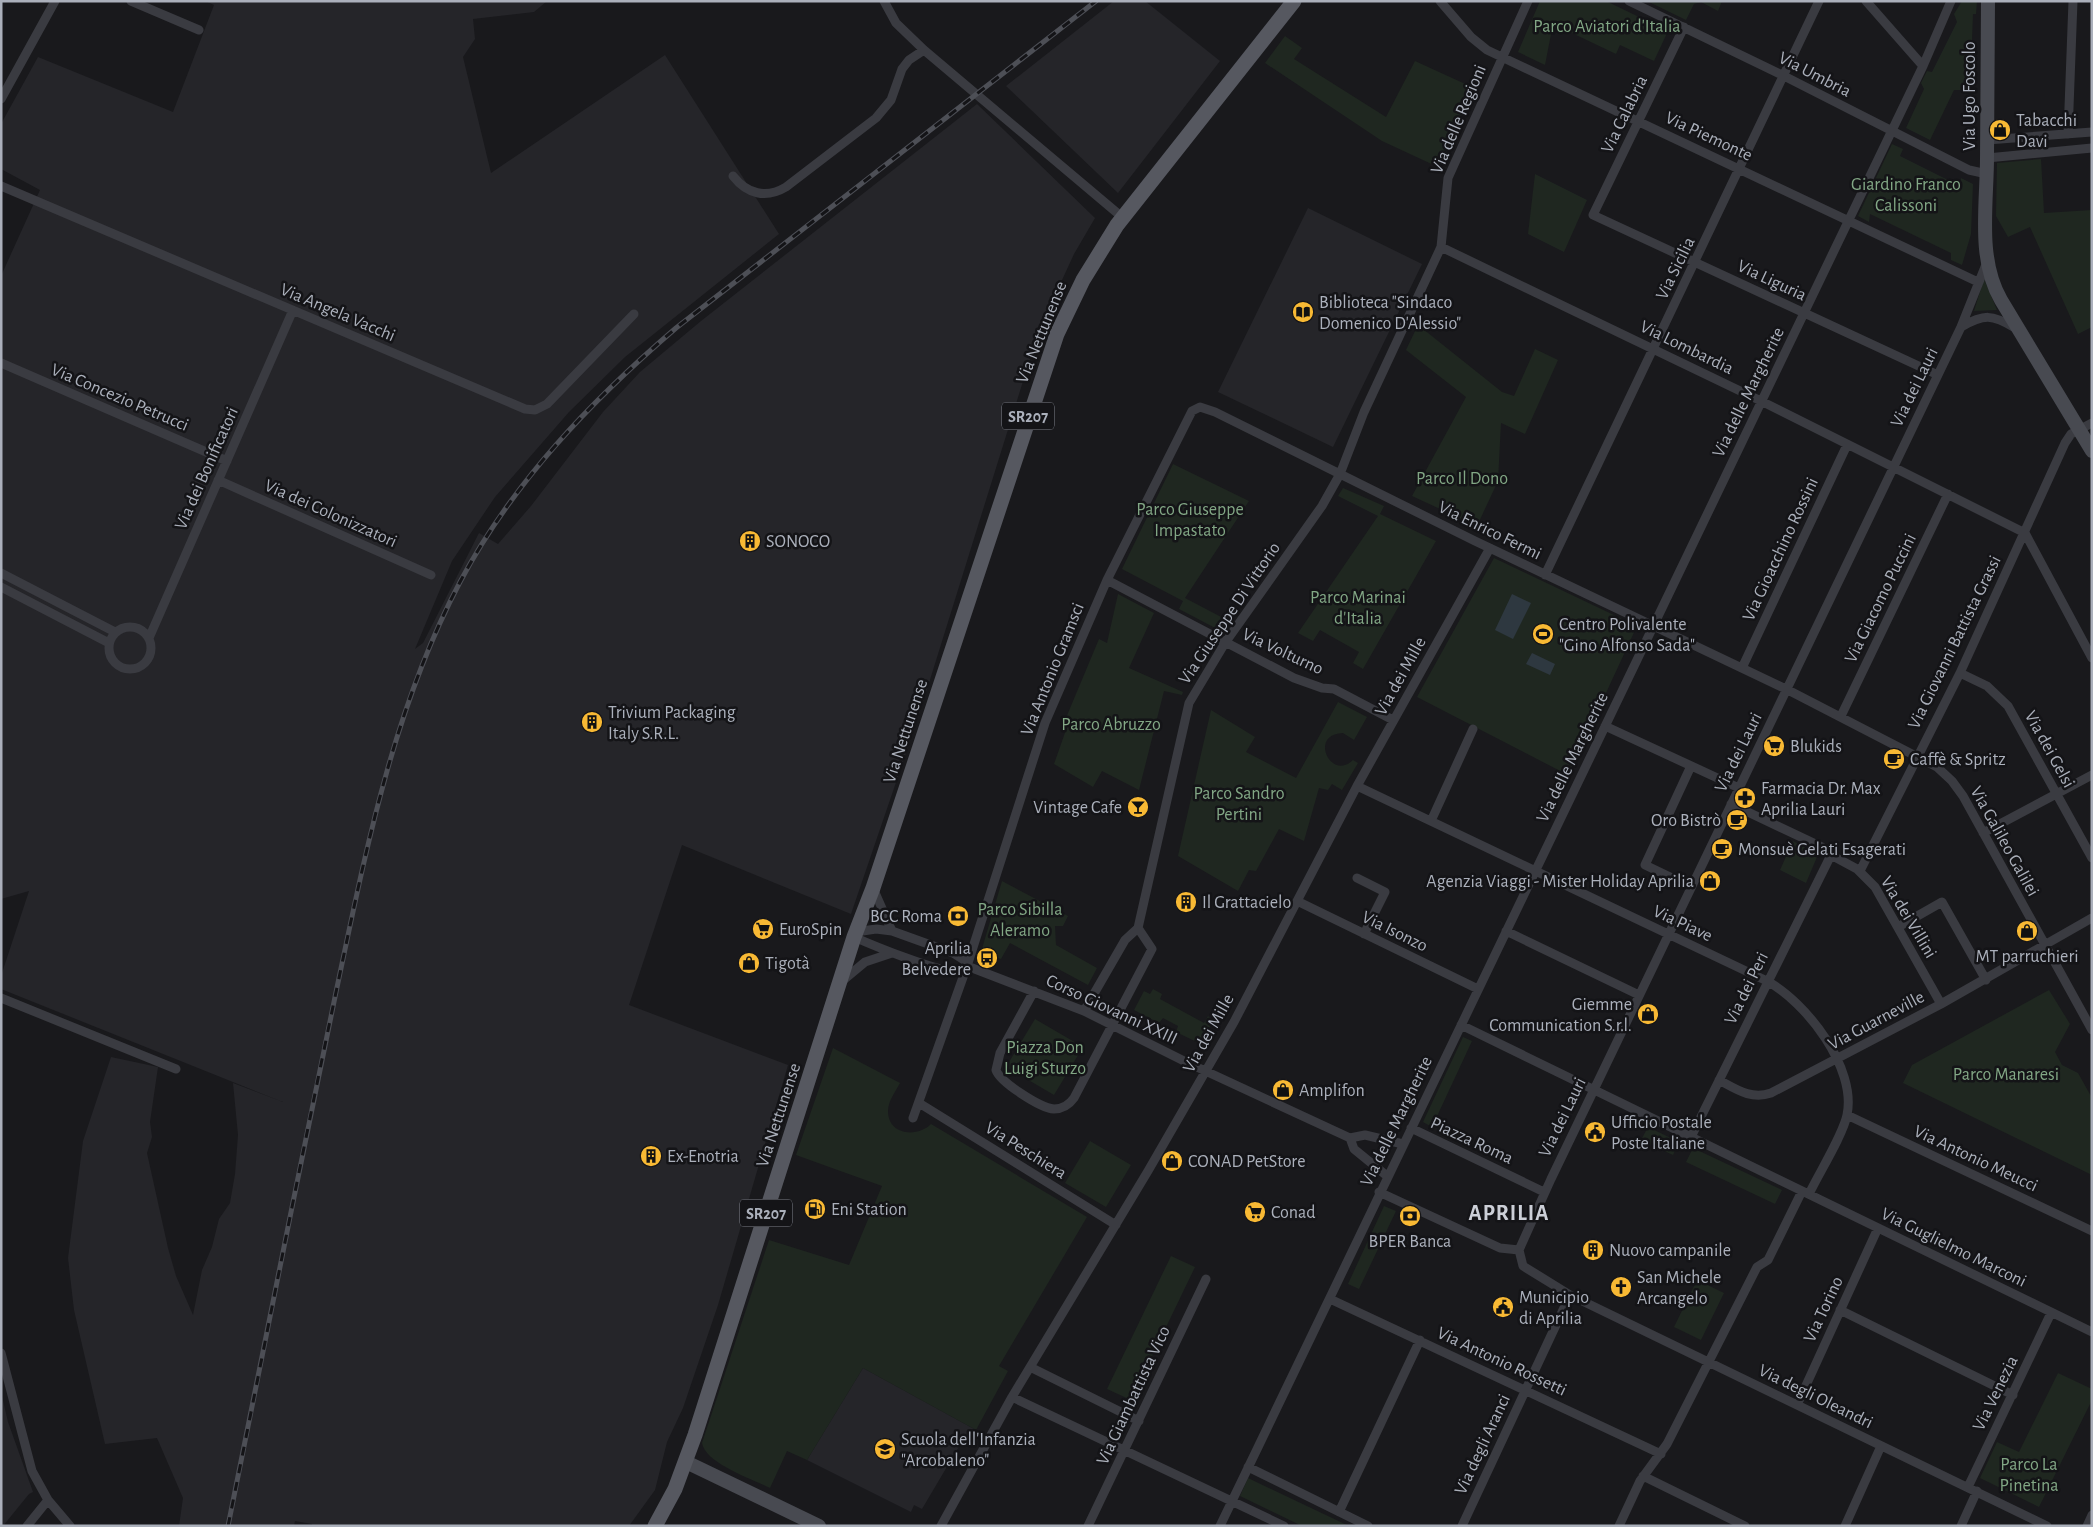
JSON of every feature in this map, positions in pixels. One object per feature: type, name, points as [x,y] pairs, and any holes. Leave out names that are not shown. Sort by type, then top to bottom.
[{"type":"main road","name":"Via Nettunense","points":[[655,1526],[675,1489],[686,1462],[855,935],[873,888],[1057,334],[1079,288],[1122,218],[1294,1]]},
{"type":"street","points":[[1,99],[55,1]]},
{"type":"street","points":[[131,1],[199,30]]},
{"type":"street","points":[[884,1],[896,23],[924,50],[1122,218]]},
{"type":"street","name":"Via Piemonte","points":[[1440,1],[1475,41],[1502,57],[1978,282]]},
{"type":"street","name":"Via delle Regioni","points":[[1340,474],[1364,412],[1441,247],[1448,178],[1528,1]]},
{"type":"street","name":"Via Umbria","points":[[1628,1],[1784,76],[1969,170],[1987,174]]},
{"type":"street","name":"Via Sicilia","points":[[1545,575],[1819,1]]},
{"type":"street","points":[[1866,1],[1923,66]]},
{"type":"street","name":"Via delle Margherite","points":[[1220,1526],[1379,1192],[1923,66],[1951,1]]},
{"type":"street","name":"Via Ugo Foscolo","points":[[1988,1],[1987,261],[1994,288],[2092,450]]},
{"type":"street","points":[[2068,134],[2073,1]]},
{"type":"street","name":"Via Calabria","points":[[1594,214],[1684,27]]},
{"type":"street","points":[[733,176],[746,190],[758,193],[772,193],[786,187],[876,118],[891,100],[904,67],[924,50]]},
{"type":"street","points":[[1987,140],[2092,132]]},
{"type":"street","points":[[1987,158],[2092,148]]},
{"type":"street","name":"Via Angela Vacchi","points":[[1,186],[516,407],[530,410],[547,404],[634,314]]},
{"type":"street","name":"Via Liguria","points":[[1594,214],[1938,375]]},
{"type":"street","name":"Via Lombardia","points":[[1441,247],[1761,401],[2026,533]]},
{"type":"street","name":"Via dei Lauri","points":[[1544,1192],[1961,327],[1987,261]]},
{"type":"street","name":"Via dei Bonificatori","points":[[149,638],[293,310]]},
{"type":"street","points":[[1961,327],[1975,319],[1988,316],[2003,321],[2021,332]]},
{"type":"street","name":"Via Concezio Petrucci","points":[[1,364],[227,461]]},
{"type":"street","name":"Via Antonio Gramsci","points":[[913,1118],[967,966],[1045,723],[1107,580],[1192,411],[1200,407],[1206,408]]},
{"type":"street","name":"Via Enrico Fermi","points":[[1206,408],[1545,575],[1742,668]]},
{"type":"street","name":"Via Giovanni Battista Grassi","points":[[1860,871],[1916,756],[1960,673],[2026,533],[2064,443],[2068,437],[2092,423]]},
{"type":"street","name":"Via Gioacchino Rossini","points":[[1742,668],[1847,445]]},
{"type":"street","name":"Via Giuseppe Di Vittorio","points":[[1084,1011],[1125,940],[1138,928],[1189,703],[1225,642],[1322,506],[1340,474]]},
{"type":"street","name":"Via dei Colonizzatori","points":[[218,480],[431,575]]},
{"type":"street","name":"Via Giacomo Puccini","points":[[1841,716],[1948,494]]},
{"type":"street","points":[[2026,533],[2092,658]]},
{"type":"street","name":"Via dei Mille","points":[[941,1526],[1012,1397],[1116,1225],[1205,1071],[1298,901],[1357,786],[1490,548]]},
{"type":"street","points":[[1,573],[115,632]]},
{"type":"street","name":"Via Volturno","points":[[1107,580],[1294,678],[1322,688],[1334,689],[1393,720]]},
{"type":"street","points":[[1,588],[109,643]]},
{"type":"street","points":[[134,626],[149,638],[151,645],[148,659],[136,668],[129,669],[115,663],[108,650],[109,643],[115,632],[120,628],[134,626]]},
{"type":"street","name":"Via Galileo Galilei","points":[[1742,668],[1841,716],[1916,756],[1937,768],[1952,781],[1963,796],[2092,1030]]},
{"type":"street","name":"Via dei Gelsi","points":[[1960,673],[1987,686],[2004,701],[2092,858]]},
{"type":"street","points":[[1604,726],[1739,788]]},
{"type":"street","points":[[1431,821],[1473,729]]},
{"type":"street","points":[[1691,766],[1645,865],[1691,887]]},
{"type":"street","points":[[1983,833],[2092,775]]},
{"type":"street","name":"Via Piave","points":[[1357,786],[1767,981],[1782,990],[1801,1006],[1814,1022],[1836,1059],[1847,1088],[1849,1099],[1847,1115],[1768,1260],[1757,1267],[1710,1362],[1661,1454],[1643,1476],[1619,1526]]},
{"type":"street","name":"Via dei Villini","points":[[1731,804],[1822,847],[1830,855],[1860,871],[1875,887],[1941,1004]]},
{"type":"street","name":"Via dei Peri","points":[[1691,1137],[1830,855]]},
{"type":"street","points":[[1357,878],[1385,892],[1364,934]]},
{"type":"street","points":[[873,888],[892,931]]},
{"type":"street","name":"Via Isonzo","points":[[1298,901],[1478,989]]},
{"type":"street","points":[[1898,927],[1942,902],[1986,980]]},
{"type":"street","name":"Via Guarneville","points":[[1719,1080],[1747,1094],[1766,1095],[1986,980],[2092,918]]},
{"type":"street","points":[[1034,991],[998,1056],[996,1070],[1003,1080],[1040,1105],[1058,1109],[1072,1101],[1152,949],[1138,928]]},
{"type":"street","name":"Corso Giovanni XXIII","points":[[855,935],[876,929],[892,931],[953,953],[964,960],[967,966]]},
{"type":"street","points":[[1506,931],[1639,995]]},
{"type":"street","name":"Corso Giovanni XXIII","points":[[855,935],[892,952],[953,971],[967,966],[1084,1011],[1205,1071],[1350,1138]]},
{"type":"street","points":[[839,984],[866,962],[892,952]]},
{"type":"street","points":[[1,998],[176,1069]]},
{"type":"street","name":"Via Guglielmo Marconi","points":[[1461,1025],[2092,1332]]},
{"type":"street","name":"Via Peschiera","points":[[919,1103],[1116,1225]]},
{"type":"street","name":"Via Antonio Meucci","points":[[1847,1115],[2092,1231]]},
{"type":"street","name":"Piazza Roma","points":[[1411,1128],[1544,1192]]},
{"type":"street","points":[[1387,1176],[1354,1149],[1350,1138],[1365,1135],[1403,1144]]},
{"type":"street","points":[[1379,1192],[1500,1248],[1519,1250]]},
{"type":"street","points":[[1544,1192],[1519,1250],[1524,1266],[1570,1295]]},
{"type":"street","name":"Via Torino","points":[[1797,1404],[1878,1228]]},
{"type":"street","name":"Via Giambattista Vico","points":[[1088,1526],[1206,1278]]},
{"type":"street","name":"Via degli Oleandri","points":[[1570,1295],[2047,1526]]},
{"type":"street","name":"Via degli Aranci","points":[[1462,1526],[1570,1295]]},
{"type":"street","name":"Via Antonio Rossetti","points":[[1330,1298],[1661,1454]]},
{"type":"street","points":[[1840,1310],[2013,1395]]},
{"type":"street","name":"Via Venezia","points":[[1968,1487],[2051,1313]]},
{"type":"street","points":[[1339,1512],[1420,1340]]},
{"type":"street","points":[[1,1353],[28,1459],[48,1500],[70,1526]]},
{"type":"street","points":[[1030,1367],[1139,1421]]},
{"type":"street","points":[[1012,1397],[1284,1526]]},
{"type":"street","points":[[1845,1526],[1882,1446]]},
{"type":"street","points":[[686,1462],[819,1526]]},
{"type":"street","points":[[1248,1467],[1368,1526]]},
{"type":"street","points":[[1643,1476],[1733,1523],[1745,1526]]},
{"type":"street","points":[[1960,1526],[1977,1491]]},
{"type":"street","points":[[27,1526],[48,1500]]},
{"type":"street","points":[[2087,1526],[2092,1515]]},
{"type":"shaded area","points":[[205,1],[547,1],[534,12],[473,19],[475,39],[463,57],[491,173],[665,55],[779,234],[625,357],[569,412],[495,497],[452,561],[415,649],[423,643],[479,533],[498,544],[531,506],[603,412],[640,372],[701,321],[977,104],[1095,218],[1074,254],[1039,330],[919,715],[851,914],[682,845],[629,1005],[788,1065],[718,1305],[683,1408],[667,1442],[655,1490],[629,1526],[312,1526],[312,1524],[295,1521],[294,1526],[179,1526],[183,1498],[157,1438],[105,1444],[74,1310],[68,1258],[83,1141],[111,1057],[158,1067],[150,1122],[152,1137],[147,1153],[168,1248],[176,1276],[193,1315],[202,1270],[212,1247],[219,1219],[230,1203],[235,1174],[238,1135],[233,1083],[283,1102],[1,989],[1,976],[29,891],[1,899],[1,276],[40,190],[1,169],[1,124],[38,57],[173,112],[214,5]]},
{"type":"shaded area","points":[[1114,1],[1145,1],[1220,61],[1118,193],[1006,86]]},
{"type":"shaded area","points":[[1308,208],[1422,264],[1333,447],[1218,392]]},
{"type":"shaded area","points":[[1512,594],[1531,603],[1513,639],[1495,630]]},
{"type":"shaded area","points":[[1532,653],[1555,664],[1550,675],[1526,664]]},
{"type":"shaded area","name":"Scuola dell'Infanzia \"Arcobaleno\"","points":[[863,1368],[976,1430],[969,1430],[969,1438],[964,1438],[922,1509],[914,1505],[911,1512],[807,1460]]},
{"type":"shaded area","points":[[1,1392],[8,1422],[33,1492],[29,1494],[3,1526],[1,1526]]},
{"type":"green space","name":"Parco Aviatori d'Italia","points":[[1540,1],[1606,1],[1668,31],[1654,61],[1620,45],[1616,54],[1553,24],[1545,65],[1518,52]]},
{"type":"green space","points":[[1647,1],[1722,1],[1718,11],[1701,2],[1694,4],[1686,20]]},
{"type":"green space","points":[[1962,1],[1977,1],[1976,14],[1973,14],[1970,90],[1954,90],[1930,140],[1906,128],[1924,89],[1921,83],[1927,71],[1932,72],[1957,22],[1954,14]]},
{"type":"green space","points":[[1285,36],[1302,48],[1294,59],[1386,117],[1415,61],[1474,88],[1438,167],[1382,141],[1265,63]]},
{"type":"green space","name":"Giardino Franco Calissoni","points":[[1892,144],[1903,149],[1900,156],[1960,186],[1961,178],[1973,184],[1971,234],[1962,265],[1951,260],[1951,253],[1870,214],[1869,222],[1858,216]]},
{"type":"green space","points":[[2041,159],[2044,213],[2092,210],[2092,327],[2078,334],[2030,227],[2008,237],[1996,216],[1997,163]]},
{"type":"green space","points":[[1535,174],[1587,200],[1564,252],[1528,234]]},
{"type":"green space","points":[[1984,279],[1997,310],[1974,311]]},
{"type":"green space","name":"Parco Il Dono","points":[[1418,325],[1502,392],[1514,396],[1535,349],[1558,360],[1525,434],[1501,423],[1498,481],[1477,526],[1412,496],[1466,397],[1406,350]]},
{"type":"green space","name":"Parco Giuseppe Impastato","points":[[1173,464],[1249,501],[1185,598],[1225,619],[1219,630],[1179,609],[1183,601],[1122,569]]},
{"type":"green space","name":"Parco Marinai d'Italia","points":[[1343,488],[1384,506],[1380,514],[1436,541],[1363,669],[1353,663],[1359,652],[1320,630],[1313,641],[1298,633],[1378,516],[1338,496]]},
{"type":"green space","points":[[1494,558],[1637,626],[1568,775],[1417,697]]},
{"type":"green space","name":"Parco Abruzzo","points":[[1118,594],[1154,613],[1129,668],[1183,692],[1182,695],[1164,691],[1139,790],[1102,771],[1093,787],[1054,764],[1067,727],[1063,725],[1099,639],[1107,643]]},
{"type":"green space","name":"Parco Sandro Pertini","points":[[1338,702],[1367,717],[1354,740],[1343,733],[1332,735],[1327,741],[1325,748],[1327,755],[1337,765],[1345,765],[1353,760],[1358,763],[1342,790],[1332,784],[1328,790],[1319,788],[1304,841],[1279,829],[1256,871],[1249,870],[1238,891],[1178,856],[1211,710],[1255,737],[1246,752],[1296,778]]},
{"type":"green space","points":[[1793,841],[1817,854],[1806,883],[1780,870]]},
{"type":"green space","name":"Parco Sibilla Aleramo","points":[[1002,881],[1068,916],[1063,926],[1055,926],[1056,945],[1097,968],[1088,985],[1010,943],[1001,959],[981,952]]},
{"type":"green space","points":[[1153,989],[1162,994],[1160,999],[1204,1023],[1208,1016],[1210,1018],[1208,1021],[1212,1023],[1201,1044],[1176,1032],[1178,1026],[1163,1018],[1159,1023],[1134,1010],[1144,991],[1150,994]]},
{"type":"green space","name":"Parco Manaresi","points":[[2049,990],[2070,1024],[2055,1052],[2062,1065],[2078,1073],[2092,1098],[2092,1175],[1903,1083],[1912,1065]]},
{"type":"green space","name":"Piazza Don Luigi Sturzo","points":[[1035,1019],[1083,1047],[1054,1095],[1006,1067]]},
{"type":"green space","points":[[1463,1037],[1472,1041],[1432,1127],[1423,1122]]},
{"type":"green space","points":[[833,1048],[900,1083],[888,1107],[889,1119],[898,1129],[904,1132],[918,1131],[931,1124],[1087,1217],[999,1366],[1008,1371],[976,1430],[863,1368],[807,1460],[787,1451],[770,1488],[720,1464],[705,1450],[702,1443],[769,1240],[849,1265],[882,1186],[796,1155]]},
{"type":"green space","points":[[1648,1127],[1679,1142],[1673,1155],[1641,1140]]},
{"type":"green space","points":[[1090,1141],[1131,1165],[1106,1207],[1065,1183]]},
{"type":"green space","points":[[1693,1148],[1782,1190],[1775,1204],[1686,1162]]},
{"type":"green space","points":[[1384,1206],[1396,1211],[1359,1289],[1348,1284]]},
{"type":"green space","points":[[1171,1256],[1195,1267],[1131,1400],[1107,1389]]},
{"type":"green space","points":[[1697,1280],[1724,1293],[1701,1340],[1674,1327]]},
{"type":"green space","name":"Parco La Pinetina","points":[[2058,1373],[2092,1389],[2092,1400],[2039,1507],[1980,1478],[1997,1442],[2019,1452]]},
{"type":"green space","points":[[1248,1478],[1349,1526],[1302,1526],[1240,1496]]},
{"type":"railway","points":[[228,1526],[321,1063],[358,890],[383,785],[398,733],[436,631],[481,545],[504,510],[556,445],[584,414],[644,356],[676,328],[1096,1]]},
{"type":"place","name":"Tabacchi Davi","points":[[2000,130]]},
{"type":"place","name":"Biblioteca \"Sindaco Domenico D'Alessio\"","points":[[1303,312]]},
{"type":"place","name":"SONOCO","points":[[750,541]]},
{"type":"place","name":"Centro Polivalente \"Gino Alfonso Sada\"","points":[[1543,634]]},
{"type":"place","name":"Trivium Packaging Italy S.R.L.","points":[[592,722]]},
{"type":"place","name":"Blukids","points":[[1774,746]]},
{"type":"place","name":"Caffè & Spritz","points":[[1894,759]]},
{"type":"place","name":"Farmacia Dr. Max Aprilia Lauri","points":[[1745,798]]},
{"type":"place","name":"Vintage Cafe","points":[[1138,807]]},
{"type":"place","name":"Oro Bistrò","points":[[1737,820]]},
{"type":"place","name":"Monsuè Gelati Esagerati","points":[[1722,849]]},
{"type":"place","name":"Agenzia Viaggi - Mister Holiday Aprilia","points":[[1710,881]]},
{"type":"place","name":"Il Grattacielo","points":[[1186,902]]},
{"type":"place","name":"BCC Roma","points":[[958,916]]},
{"type":"place","name":"EuroSpin","points":[[763,929]]},
{"type":"place","name":"MT parruchieri","points":[[2027,931]]},
{"type":"place","name":"Aprilia Belvedere","points":[[987,958]]},
{"type":"place","name":"Tigotà","points":[[749,963]]},
{"type":"place","name":"Giemme Communication S.r.l.","points":[[1648,1014]]},
{"type":"place","name":"Amplifon","points":[[1283,1090]]},
{"type":"place","name":"Ufficio Postale Poste Italiane","points":[[1595,1132]]},
{"type":"place","name":"Ex-Enotria","points":[[651,1156]]},
{"type":"place","name":"CONAD PetStore","points":[[1172,1161]]},
{"type":"place","name":"Eni Station","points":[[815,1209]]},
{"type":"place","name":"Conad","points":[[1255,1212]]},
{"type":"place","name":"BPER Banca","points":[[1410,1216]]},
{"type":"place","name":"Nuovo campanile","points":[[1593,1250]]},
{"type":"place","name":"San Michele Arcangelo","points":[[1621,1287]]},
{"type":"place","name":"Municipio di Aprilia","points":[[1503,1307]]},
{"type":"place","name":"Scuola dell'Infanzia \"Arcobaleno\"","points":[[885,1449]]},
{"type":"district","name":"APRILIA","points":[[1509,1212]]}]
